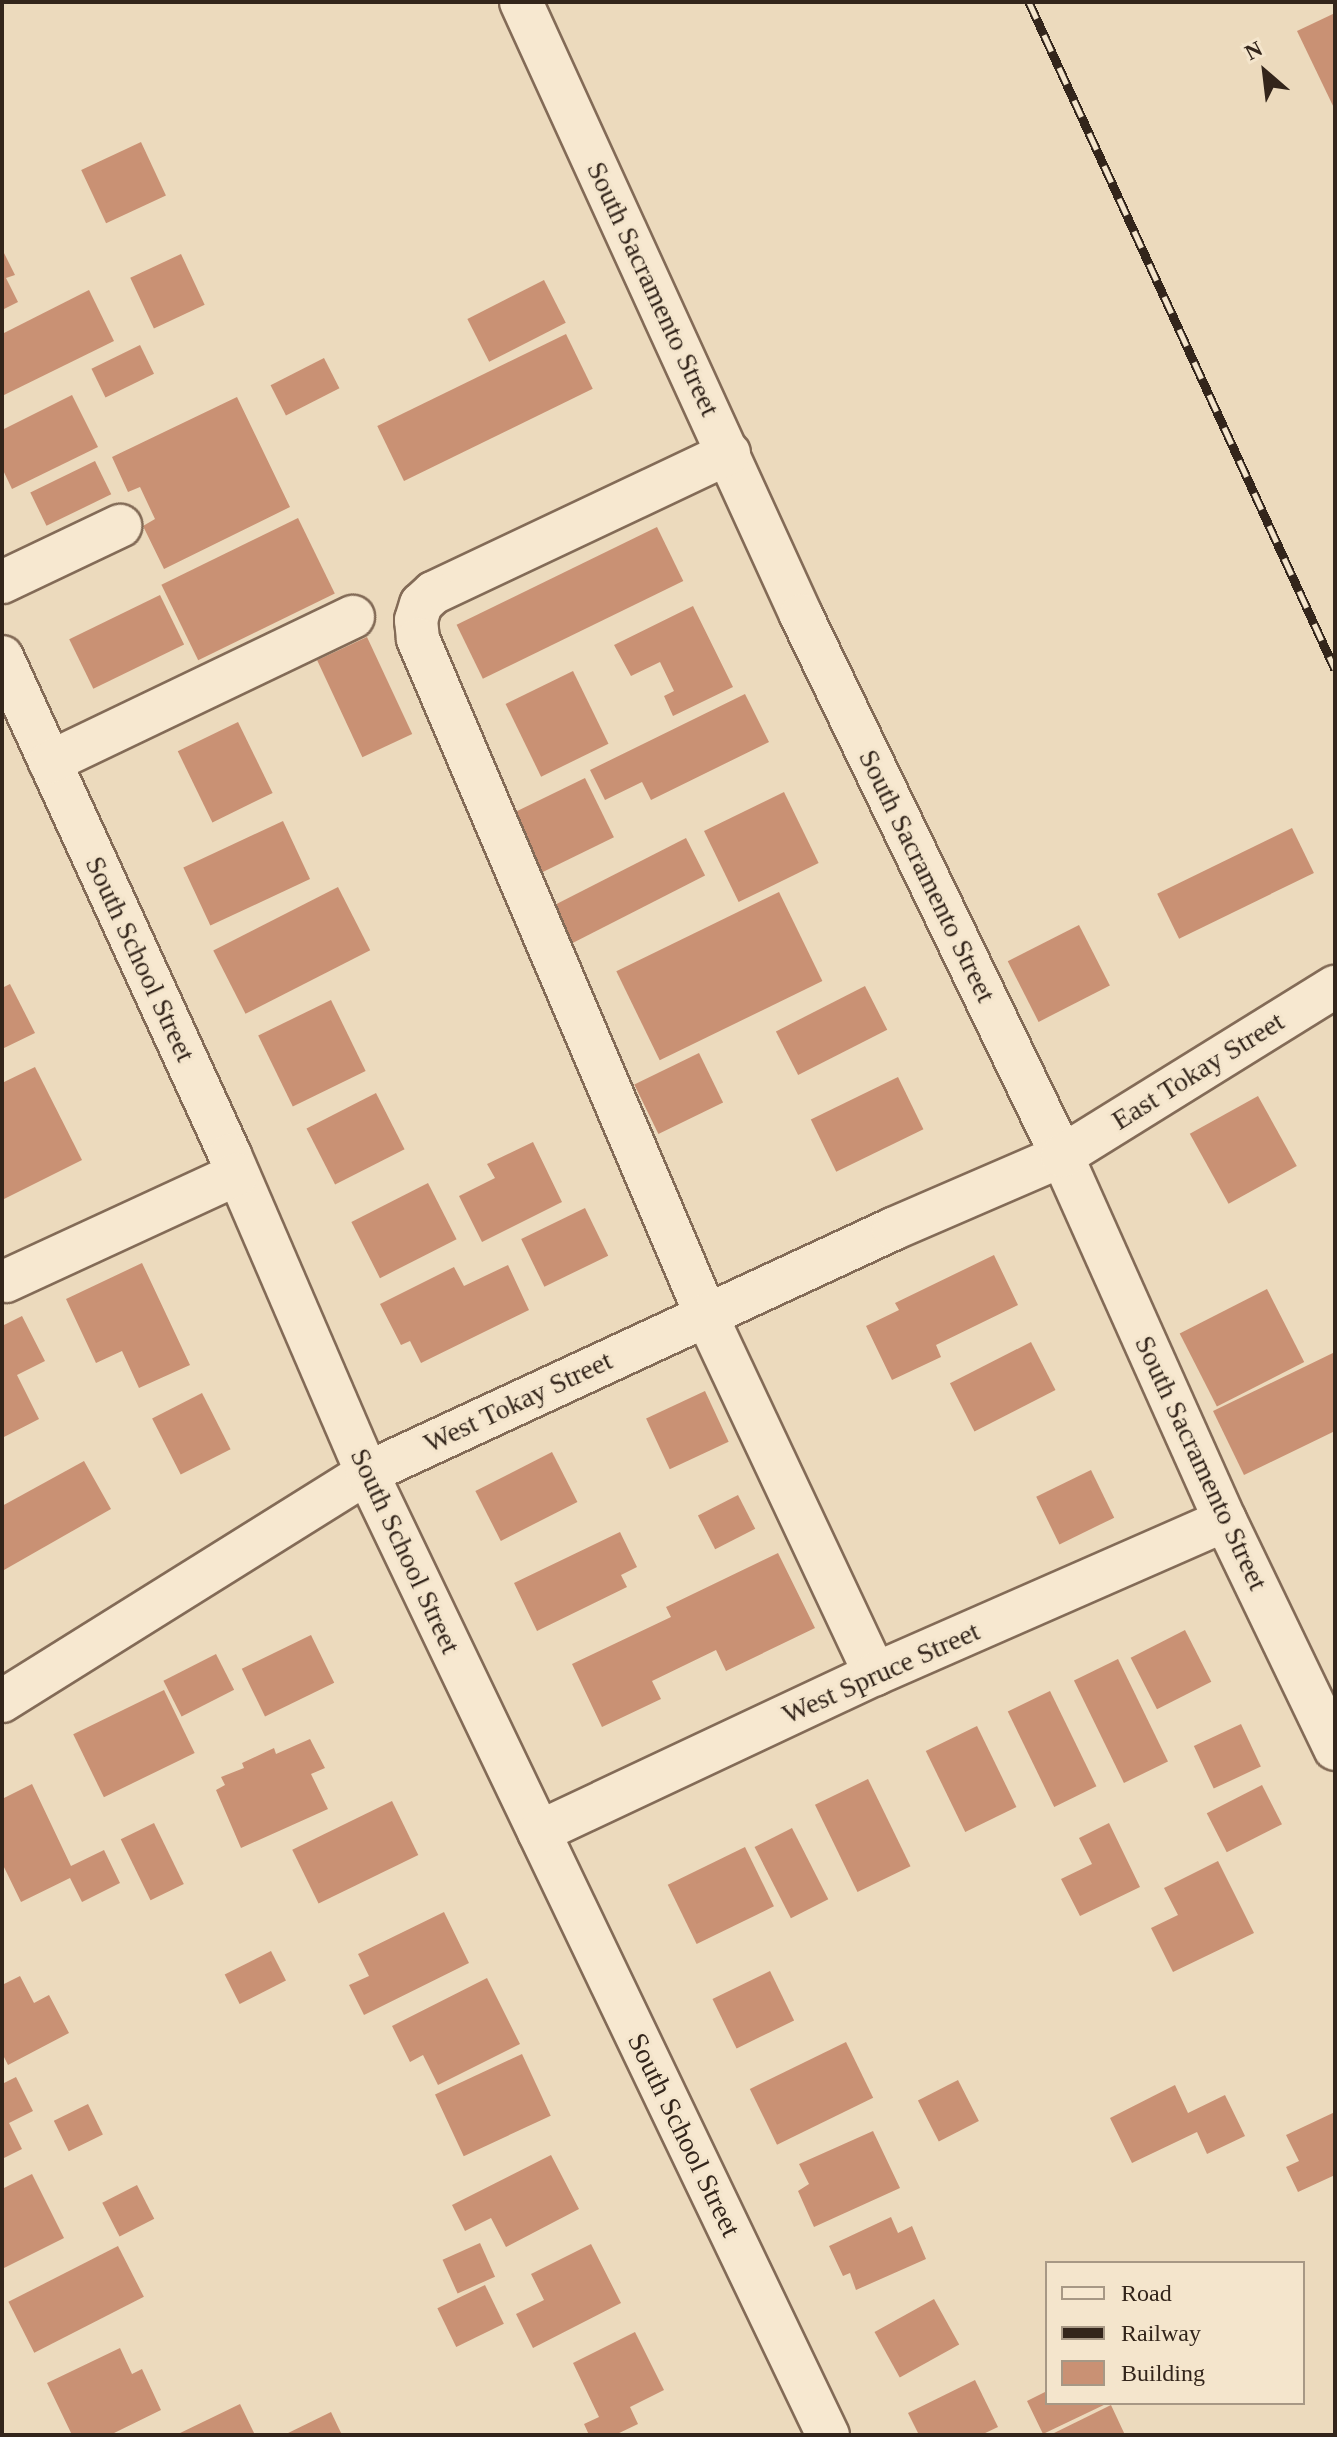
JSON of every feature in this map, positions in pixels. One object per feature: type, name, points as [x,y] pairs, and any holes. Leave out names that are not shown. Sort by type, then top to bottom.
[{"type":"street","name":"South Sacramento Street","points":[[521,2],[801,615],[1062,1156],[1225,1520],[1335,1749]]},
{"type":"street","points":[[729,453],[433,593],[421,604],[416,620],[418,639],[706,1315],[875,1674]]},
{"type":"street","points":[[2,582],[120,526]]},
{"type":"street","points":[[50,762],[353,617]]},
{"type":"street","name":"South School Street","points":[[2,657],[238,1174],[367,1473],[828,2435]]},
{"type":"street","name":"East Tokay Street","points":[[1062,1156],[1335,987]]},
{"type":"street","name":"West Tokay Street","points":[[2,1701],[367,1473],[706,1315],[1062,1156]]},
{"type":"street","points":[[6,1281],[238,1174]]},
{"type":"street","name":"West Spruce Street","points":[[539,1832],[875,1674],[1225,1520]]},
{"type":"building","points":[[1335,13],[1335,110],[1297,31]]},
{"type":"building","points":[[141,142],[166,195],[106,223],[81,170]]},
{"type":"building","points":[[2,249],[15,275],[6,278],[18,302],[2,310]]},
{"type":"building","points":[[181,254],[205,305],[154,328],[130,278]]},
{"type":"building","points":[[544,280],[566,323],[489,362],[467,319]]},
{"type":"building","points":[[89,290],[114,341],[2,396],[2,334]]},
{"type":"building","points":[[566,334],[593,389],[404,481],[377,426]]},
{"type":"building","points":[[140,345],[154,374],[105,397],[91,369]]},
{"type":"building","points":[[324,358],[339,388],[286,416],[271,385]]},
{"type":"building","points":[[72,395],[98,447],[12,489],[2,468],[2,430]]},
{"type":"building","points":[[237,397],[290,507],[164,569],[143,526],[155,519],[140,487],[128,492],[112,457]]},
{"type":"building","points":[[95,461],[111,494],[47,526],[30,493]]},
{"type":"building","points":[[298,518],[335,593],[198,660],[161,585]]},
{"type":"building","points":[[657,527],[683,581],[483,679],[457,625]]},
{"type":"building","points":[[160,595],[184,644],[93,689],[69,639]]},
{"type":"building","points":[[693,606],[733,687],[673,716],[664,696],[674,691],[660,662],[631,676],[614,645]]},
{"type":"building","points":[[367,637],[412,734],[362,757],[317,660]]},
{"type":"building","points":[[573,671],[609,744],[541,777],[506,704]]},
{"type":"building","points":[[745,694],[769,742],[651,800],[642,782],[605,800],[590,770]]},
{"type":"building","points":[[238,722],[273,793],[212,822],[178,751]]},
{"type":"building","points":[[585,778],[614,837],[532,877],[503,818]]},
{"type":"building","points":[[784,792],[819,863],[739,902],[704,831]]},
{"type":"building","points":[[283,821],[310,879],[210,925],[183,867]]},
{"type":"building","points":[[1292,828],[1314,873],[1179,939],[1157,894]]},
{"type":"building","points":[[686,838],[705,875],[569,945],[550,907]]},
{"type":"building","points":[[338,887],[370,950],[245,1014],[213,951]]},
{"type":"building","points":[[779,892],[822,981],[660,1060],[616,971]]},
{"type":"building","points":[[1079,925],[1110,986],[1039,1022],[1008,961]]},
{"type":"building","points":[[10,984],[35,1033],[2,1049],[2,988]]},
{"type":"building","points":[[865,986],[887,1030],[798,1075],[776,1031]]},
{"type":"building","points":[[331,1000],[366,1071],[293,1107],[258,1036]]},
{"type":"building","points":[[699,1053],[723,1102],[658,1134],[634,1085]]},
{"type":"building","points":[[35,1067],[82,1160],[2,1200],[2,1083]]},
{"type":"building","points":[[898,1077],[923,1129],[836,1172],[811,1120]]},
{"type":"building","points":[[376,1093],[405,1149],[335,1185],[307,1128]]},
{"type":"building","points":[[1258,1096],[1297,1166],[1229,1204],[1190,1134]]},
{"type":"building","points":[[533,1142],[562,1202],[482,1242],[459,1196],[495,1178],[487,1164]]},
{"type":"building","points":[[428,1183],[457,1239],[380,1278],[351,1222]]},
{"type":"building","points":[[585,1208],[608,1256],[544,1287],[521,1239]]},
{"type":"building","points":[[994,1255],[1018,1305],[936,1345],[941,1357],[892,1380],[866,1326],[899,1310],[895,1303]]},
{"type":"building","points":[[142,1263],[190,1365],[139,1388],[122,1351],[96,1363],[66,1299]]},
{"type":"building","points":[[508,1265],[529,1310],[421,1363],[410,1341],[401,1345],[380,1304],[454,1267],[464,1286]]},
{"type":"building","points":[[1267,1289],[1304,1362],[1217,1407],[1180,1333]]},
{"type":"building","points":[[22,1316],[45,1361],[17,1375],[39,1419],[2,1438],[2,1326]]},
{"type":"building","points":[[1031,1342],[1056,1390],[974,1431],[950,1383]]},
{"type":"building","points":[[1335,1352],[1335,1431],[1244,1475],[1213,1411]]},
{"type":"building","points":[[705,1391],[729,1442],[670,1469],[646,1418]]},
{"type":"building","points":[[202,1393],[231,1449],[181,1475],[152,1418]]},
{"type":"building","points":[[552,1452],[577,1502],[501,1541],[475,1491]]},
{"type":"building","points":[[84,1461],[111,1509],[4,1570],[2,1506]]},
{"type":"building","points":[[1091,1470],[1114,1518],[1059,1544],[1036,1497]]},
{"type":"building","points":[[738,1495],[755,1529],[715,1549],[698,1515]]},
{"type":"building","points":[[620,1532],[637,1567],[621,1575],[627,1587],[537,1631],[514,1583]]},
{"type":"building","points":[[778,1553],[815,1628],[726,1671],[716,1650],[652,1681],[661,1699],[602,1727],[572,1664],[671,1617],[666,1607]]},
{"type":"building","points":[[1185,1630],[1211,1682],[1157,1709],[1131,1658]]},
{"type":"building","points":[[311,1635],[334,1683],[265,1716],[242,1669]]},
{"type":"building","points":[[216,1654],[234,1690],[182,1716],[163,1681]]},
{"type":"building","points":[[1118,1659],[1168,1761],[1124,1783],[1074,1680]]},
{"type":"building","points":[[164,1690],[195,1753],[104,1797],[73,1734]]},
{"type":"building","points":[[1050,1691],[1096,1786],[1054,1807],[1008,1712]]},
{"type":"building","points":[[1241,1724],[1261,1767],[1214,1789],[1194,1746]]},
{"type":"building","points":[[977,1726],[1016,1807],[965,1832],[926,1751]]},
{"type":"building","points":[[310,1739],[325,1768],[311,1774],[328,1809],[241,1848],[216,1790],[225,1785],[221,1777],[244,1768],[242,1763],[274,1748],[276,1754]]},
{"type":"building","points":[[868,1779],[911,1866],[857,1892],[815,1805]]},
{"type":"building","points":[[32,1784],[71,1866],[104,1850],[120,1883],[82,1902],[70,1878],[21,1902],[2,1863],[2,1799]]},
{"type":"building","points":[[1262,1785],[1282,1824],[1227,1852],[1207,1813]]},
{"type":"building","points":[[392,1801],[418,1855],[319,1904],[292,1850]]},
{"type":"building","points":[[154,1823],[184,1884],[151,1900],[121,1839]]},
{"type":"building","points":[[1109,1823],[1140,1887],[1080,1916],[1061,1879],[1092,1864],[1079,1838]]},
{"type":"building","points":[[792,1828],[828,1899],[791,1918],[755,1847]]},
{"type":"building","points":[[745,1847],[774,1906],[697,1944],[668,1885]]},
{"type":"building","points":[[1218,1861],[1254,1933],[1173,1972],[1151,1928],[1178,1915],[1164,1888]]},
{"type":"building","points":[[444,1912],[469,1963],[364,2015],[349,1985],[369,1976],[358,1954]]},
{"type":"building","points":[[271,1951],[286,1980],[240,2004],[225,1975]]},
{"type":"building","points":[[770,1971],[794,2020],[737,2048],[712,1999]]},
{"type":"building","points":[[20,1976],[34,2003],[49,1995],[69,2033],[8,2065],[2,2053],[2,1985]]},
{"type":"building","points":[[487,1978],[520,2044],[438,2085],[423,2055],[410,2062],[392,2026]]},
{"type":"building","points":[[846,2042],[873,2098],[777,2145],[750,2089]]},
{"type":"building","points":[[522,2054],[551,2116],[464,2156],[435,2095]]},
{"type":"building","points":[[16,2077],[33,2111],[9,2123],[22,2149],[2,2159],[2,2084]]},
{"type":"building","points":[[958,2080],[979,2121],[939,2141],[918,2100]]},
{"type":"building","points":[[1175,2085],[1188,2113],[1225,2095],[1245,2136],[1207,2154],[1197,2132],[1132,2163],[1110,2118]]},
{"type":"building","points":[[88,2104],[103,2135],[69,2151],[54,2121]]},
{"type":"building","points":[[1335,2112],[1335,2175],[1298,2192],[1286,2167],[1299,2161],[1286,2135]]},
{"type":"building","points":[[873,2131],[900,2188],[814,2227],[798,2191],[809,2184],[799,2164]]},
{"type":"building","points":[[551,2155],[579,2209],[506,2247],[491,2218],[465,2231],[452,2205]]},
{"type":"building","points":[[32,2174],[64,2238],[2,2269],[2,2189]]},
{"type":"building","points":[[137,2185],[154,2219],[120,2237],[102,2203]]},
{"type":"building","points":[[891,2217],[898,2233],[912,2226],[926,2259],[856,2290],[850,2273],[843,2276],[829,2246]]},
{"type":"building","points":[[480,2243],[495,2277],[458,2293],[443,2260]]},
{"type":"building","points":[[591,2244],[621,2303],[533,2348],[516,2314],[544,2300],[531,2274]]},
{"type":"building","points":[[118,2246],[144,2297],[34,2353],[8,2302]]},
{"type":"building","points":[[485,2285],[504,2324],[456,2347],[437,2308]]},
{"type":"building","points":[[934,2299],[959,2344],[900,2377],[875,2332]]},
{"type":"building","points":[[635,2332],[664,2390],[630,2407],[638,2424],[615,2435],[589,2435],[584,2424],[599,2417],[573,2363]]},
{"type":"building","points":[[120,2348],[132,2374],[142,2369],[161,2410],[110,2435],[72,2435],[47,2383]]},
{"type":"building","points":[[975,2380],[998,2427],[981,2435],[919,2435],[908,2413]]},
{"type":"building","points":[[1045,2392],[1045,2405],[1104,2405],[1043,2434],[1027,2401]]},
{"type":"building","points":[[240,2404],[255,2435],[176,2435]]},
{"type":"building","points":[[1111,2405],[1125,2435],[1050,2435]]},
{"type":"building","points":[[331,2412],[342,2435],[284,2435]]},
{"type":"railway","points":[[1029,2],[1335,669]]}]
